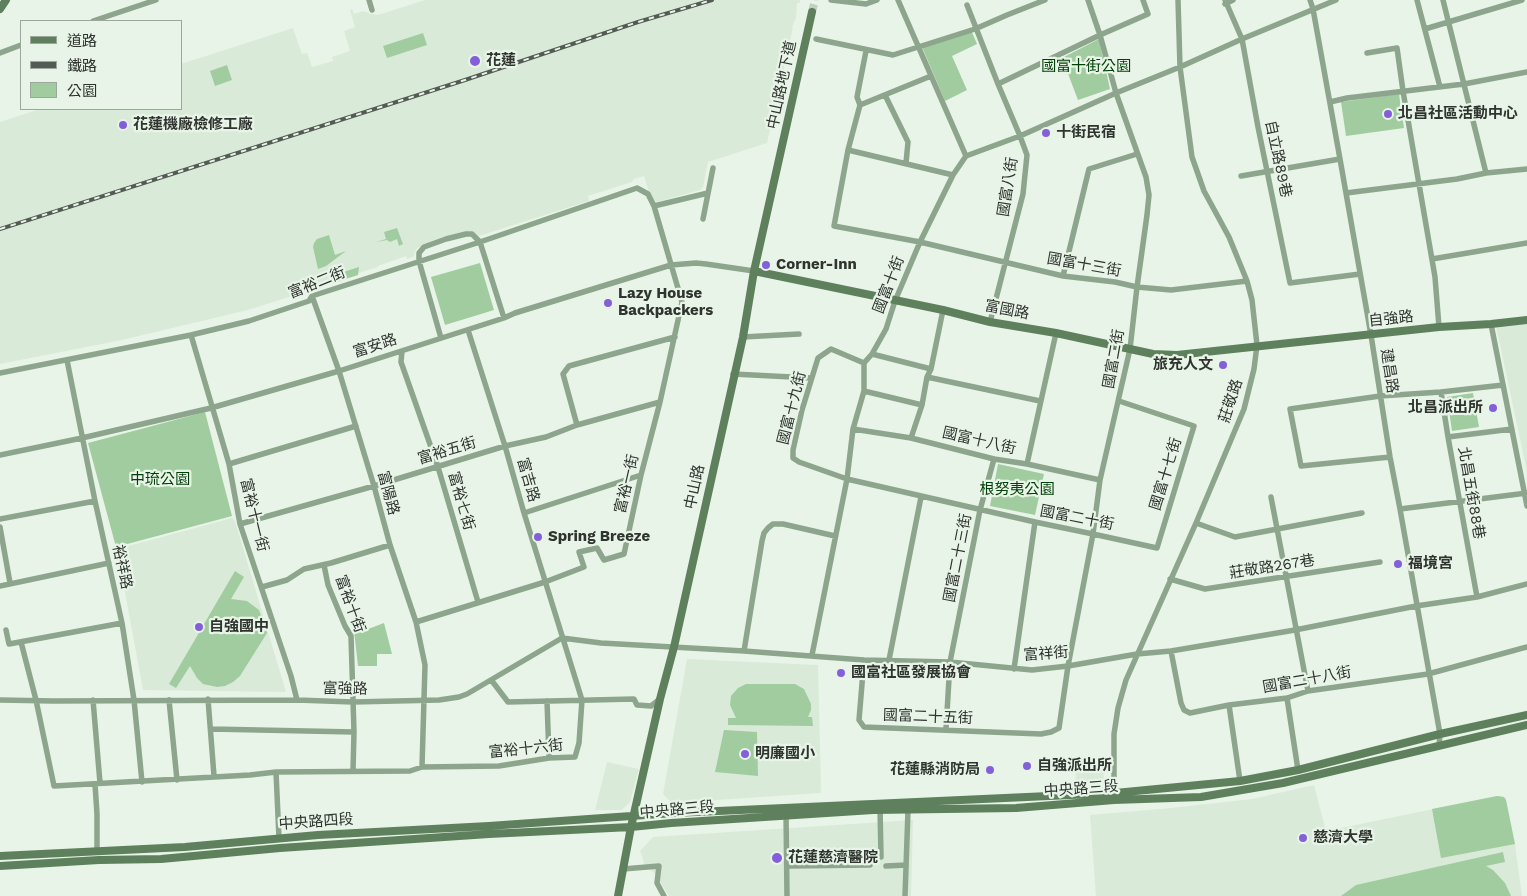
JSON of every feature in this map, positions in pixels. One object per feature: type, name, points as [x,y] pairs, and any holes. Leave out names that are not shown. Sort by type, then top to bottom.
[{"type":"street","points":[[0,9],[6,0]]},
{"type":"street","points":[[96,20],[156,0]]},
{"type":"street","points":[[369,0],[372,10]]},
{"type":"street","points":[[831,0],[866,4],[877,0]]},
{"type":"street","points":[[898,0],[966,156],[1020,136],[1116,93],[1336,0]]},
{"type":"street","points":[[816,39],[892,55],[976,29],[1007,14],[1045,0]]},
{"type":"street","name":"國富二街","points":[[1058,728],[1093,534],[1100,480],[1130,349],[1148,195],[1146,177],[1116,93],[1088,0]]},
{"type":"street","points":[[998,84],[1148,14],[1142,0]]},
{"type":"street","name":"莊敬路","points":[[1114,796],[1114,734],[1118,708],[1126,680],[1196,523],[1244,409],[1254,369],[1257,346],[1253,309],[1247,280],[1229,237],[1204,191],[1192,157],[1180,67],[1178,0]]},
{"type":"street","points":[[1225,2],[1233,0]]},
{"type":"street","name":"建昌路","points":[[1310,0],[1314,10],[1371,335],[1390,457],[1440,734],[1439,746]]},
{"type":"street","points":[[1417,0],[1440,87]]},
{"type":"street","points":[[1443,0],[1486,173]]},
{"type":"street","points":[[1425,29],[1522,0]]},
{"type":"street","name":"自立路89巷","points":[[1225,2],[1242,39],[1290,283],[1360,274]]},
{"type":"street","name":"國富八街","points":[[967,5],[1027,155],[1023,194],[990,322]]},
{"type":"street","name":"中山路地下道","points":[[779,164],[812,12]]},
{"type":"street","points":[[0,53],[20,45]]},
{"type":"street","points":[[1367,53],[1397,48],[1402,91],[1432,259],[1439,327]]},
{"type":"street","points":[[866,50],[856,96],[860,105],[848,150],[953,175]]},
{"type":"street","points":[[1330,102],[1464,84],[1527,72]]},
{"type":"street","points":[[860,105],[931,76]]},
{"type":"street","points":[[885,95],[908,142],[906,163]]},
{"type":"street","name":"國富十三街","points":[[848,150],[834,226],[920,242],[1063,276],[1115,282],[1137,287],[1171,290],[1247,280]]},
{"type":"street","points":[[1063,276],[1089,169],[1137,154]]},
{"type":"street","name":"國富十街","points":[[864,363],[872,354],[886,328],[895,301],[920,242],[953,175],[966,156]]},
{"type":"street","points":[[1242,176],[1340,159]]},
{"type":"street","name":"中山路","points":[[618,896],[630,827],[674,647],[733,374],[743,337],[754,271],[779,164]]},
{"type":"street","points":[[703,219],[713,168]]},
{"type":"street","points":[[1346,193],[1527,169]]},
{"type":"street","name":"富裕一街","points":[[416,622],[545,582],[584,567],[579,552],[597,548],[604,560],[624,554],[682,302],[682,296],[654,206],[648,194],[637,188]]},
{"type":"street","name":"富裕二街","points":[[0,373],[249,321],[309,301],[312,296],[480,242],[637,188]]},
{"type":"street","points":[[654,206],[708,193]]},
{"type":"street","points":[[441,338],[419,261],[419,253],[424,247],[446,240],[472,234],[480,242],[504,318]]},
{"type":"street","points":[[1432,259],[1527,243]]},
{"type":"street","name":"富安路","points":[[0,455],[211,408],[339,371],[468,330],[514,313],[671,265],[701,263],[754,271]]},
{"type":"street","name":"富國路","points":[[754,271],[943,310],[990,322],[1153,354],[1178,354],[1257,346]]},
{"type":"street","name":"富陽路","points":[[312,296],[339,371],[390,545],[416,622],[425,665],[425,701]]},
{"type":"street","points":[[911,438],[922,405],[943,310]]},
{"type":"street","name":"自強路","points":[[1257,346],[1527,320]]},
{"type":"street","points":[[1491,324],[1526,493],[1527,506]]},
{"type":"street","name":"富吉路","points":[[468,330],[505,446],[562,638]]},
{"type":"street","name":"富裕十一街","points":[[191,334],[211,408],[229,464],[240,524],[292,676],[297,700]]},
{"type":"street","points":[[743,337],[799,334]]},
{"type":"street","points":[[1027,464],[1056,334]]},
{"type":"street","points":[[577,424],[564,374],[569,366],[675,336]]},
{"type":"street","name":"國富十九街","points":[[847,479],[799,462],[793,458],[793,450],[802,410],[818,358],[831,349],[864,363]]},
{"type":"street","name":"富裕七街","points":[[402,351],[401,362],[438,467],[478,602]]},
{"type":"street","points":[[872,354],[930,369]]},
{"type":"street","name":"裕祥路","points":[[67,360],[122,623],[134,700],[142,782]]},
{"type":"street","points":[[812,655],[847,479],[853,430],[864,391],[864,363]]},
{"type":"street","points":[[733,374],[811,378]]},
{"type":"street","points":[[928,377],[1040,401]]},
{"type":"street","points":[[1390,457],[1301,466],[1290,409],[1380,396],[1441,392],[1503,384]]},
{"type":"street","points":[[864,391],[922,405]]},
{"type":"street","name":"北昌五街88巷","points":[[1441,392],[1477,597]]},
{"type":"street","name":"國富十七街","points":[[1119,401],[1194,426],[1156,548]]},
{"type":"street","name":"富裕五街","points":[[240,524],[505,446],[546,437],[577,424],[660,402]]},
{"type":"street","points":[[229,464],[356,426]]},
{"type":"street","points":[[1448,437],[1512,429]]},
{"type":"street","name":"國富十八街","points":[[853,430],[911,438],[994,459],[1027,464],[1100,480]]},
{"type":"street","name":"國富二十三街","points":[[946,729],[950,662],[980,510],[994,459]]},
{"type":"street","points":[[524,513],[641,475]]},
{"type":"street","name":"國富二十街","points":[[847,479],[1156,548]]},
{"type":"street","points":[[1400,509],[1526,493]]},
{"type":"street","points":[[890,660],[921,497]]},
{"type":"street","points":[[1271,497],[1308,691]]},
{"type":"street","points":[[0,519],[95,501]]},
{"type":"street","points":[[1196,523],[1235,537],[1362,513]]},
{"type":"street","points":[[1014,669],[1035,522]]},
{"type":"street","points":[[744,651],[764,533],[773,524],[783,524],[835,536]]},
{"type":"street","points":[[0,527],[10,584]]},
{"type":"street","points":[[262,588],[287,580],[304,569],[324,565],[390,545]]},
{"type":"street","name":"莊敬路267巷","points":[[1170,579],[1205,589],[1287,578],[1380,562]]},
{"type":"street","points":[[0,586],[109,563]]},
{"type":"street","name":"富裕十街","points":[[324,565],[328,585],[351,636],[354,732],[353,771]]},
{"type":"street","name":"富祥街","points":[[674,647],[864,660],[950,662],[1032,670],[1137,654],[1171,651],[1295,630],[1416,606],[1477,597],[1527,584]]},
{"type":"street","points":[[6,630],[9,644],[122,623]]},
{"type":"street","points":[[562,638],[601,643],[674,647]]},
{"type":"street","name":"富強路","points":[[0,700],[425,701],[459,697],[467,694],[562,638]]},
{"type":"street","name":"富裕十六街","points":[[177,780],[276,772],[410,771],[422,768],[499,766],[549,758],[575,757],[579,743],[582,700],[562,638]]},
{"type":"street","points":[[21,642],[36,700],[54,786],[177,780],[169,700]]},
{"type":"street","name":"國富二十八街","points":[[1171,651],[1181,703],[1184,710],[1190,713],[1228,705],[1286,698],[1308,691],[1428,674],[1527,647]]},
{"type":"street","name":"國富二十五街","points":[[864,660],[859,720],[860,724],[864,727],[1041,734],[1058,728]]},
{"type":"street","points":[[492,681],[508,702],[634,699],[637,705],[651,706],[660,699]]},
{"type":"street","points":[[1286,698],[1298,770]]},
{"type":"street","points":[[208,699],[214,776]]},
{"type":"street","points":[[93,700],[98,784],[97,852]]},
{"type":"street","points":[[422,768],[425,701]]},
{"type":"street","points":[[547,701],[549,758]]},
{"type":"street","points":[[1228,705],[1240,781]]},
{"type":"street","name":"中央路三段","points":[[880,807],[908,810],[1016,808],[1240,781],[1298,770],[1440,734],[1527,715]]},
{"type":"street","name":"中央路三段","points":[[633,816],[786,812],[1114,796],[1201,797],[1283,783],[1527,725]]},
{"type":"street","points":[[211,729],[354,732]]},
{"type":"street","points":[[276,772],[279,838]]},
{"type":"street","points":[[880,807],[881,857]]},
{"type":"street","points":[[905,896],[908,810]]},
{"type":"street","points":[[786,812],[787,896]]},
{"type":"street","name":"中央路三段","points":[[630,827],[786,812]]},
{"type":"street","name":"中央路四段","points":[[0,856],[185,847],[279,838],[633,816]]},
{"type":"street","name":"中央路四段","points":[[0,866],[99,860],[161,859],[280,848],[630,827]]},
{"type":"street","points":[[788,866],[870,865]]},
{"type":"street","points":[[886,866],[906,865]]},
{"type":"street","points":[[623,869],[659,866],[656,883],[664,896]]},
{"type":"shaded area","points":[[425,0],[800,0],[800,3],[797,3],[796,18],[792,27],[767,143],[708,162],[703,187],[700,190],[657,202],[651,199],[644,176],[634,179],[632,182],[588,196],[589,201],[479,236],[469,231],[417,248],[413,257],[407,259],[406,256],[378,267],[358,272],[358,275],[248,310],[122,340],[0,364],[0,122],[37,110],[182,110],[182,64],[293,28],[302,54],[307,53],[312,67],[333,61],[332,57],[350,51],[344,31],[355,27],[350,10],[352,9],[354,14],[363,11],[378,15]]},
{"type":"shaded area","points":[[1527,322],[1527,472],[1496,326]]},
{"type":"shaded area","name":"自強國中","points":[[232,518],[235,521],[286,692],[143,690],[117,549]]},
{"type":"shaded area","name":"明廉國小","points":[[687,659],[818,665],[821,793],[672,803],[663,794]]},
{"type":"shaded area","points":[[1103,759],[1104,782],[1076,783],[1075,760]]},
{"type":"shaded area","points":[[607,762],[639,769],[630,802],[622,810],[595,810]]},
{"type":"shaded area","name":"慈濟大學","points":[[1314,785],[1326,831],[1497,796],[1504,797],[1515,844],[1522,896],[1096,896],[1090,815],[1252,799]]},
{"type":"shaded area","name":"花蓮慈濟醫院","points":[[913,820],[911,896],[669,896],[655,874],[645,866],[640,851],[653,837]]},
{"type":"green space","points":[[971,30],[977,44],[952,56],[967,90],[945,101],[922,47]]},
{"type":"green space","points":[[423,33],[427,45],[387,58],[383,46]]},
{"type":"green space","name":"國富十街公園","points":[[1099,39],[1110,89],[1078,100],[1062,58]]},
{"type":"green space","points":[[227,65],[232,80],[215,86],[210,71]]},
{"type":"green space","points":[[1399,94],[1404,128],[1346,136],[1341,102]]},
{"type":"green space","points":[[397,228],[403,244],[399,246],[397,239],[390,242],[387,240],[376,242],[386,239],[384,232]]},
{"type":"green space","points":[[329,235],[335,255],[346,251],[326,266],[318,269],[313,247],[314,243],[317,239]]},
{"type":"green space","points":[[480,263],[494,310],[445,325],[431,277]]},
{"type":"green space","points":[[359,267],[358,275],[336,282],[334,275]]},
{"type":"green space","points":[[1473,393],[1479,427],[1452,431],[1447,397]]},
{"type":"green space","name":"中琉公園","points":[[205,412],[232,516],[116,547],[88,443]]},
{"type":"green space","name":"根努夷公園","points":[[998,464],[1044,474],[1035,515],[990,506]]},
{"type":"green space","points":[[235,571],[244,577],[231,599],[247,601],[259,610],[267,633],[240,676],[233,682],[217,687],[203,684],[190,666],[176,688],[169,684]]},
{"type":"green space","points":[[358,617],[363,631],[384,623],[392,654],[377,654],[377,666],[358,666],[351,620]]},
{"type":"green space","points":[[746,684],[795,684],[804,689],[811,704],[808,717],[812,717],[813,726],[728,725],[728,718],[736,718],[730,705],[731,696],[738,688]]},
{"type":"green space","points":[[724,730],[757,732],[758,776],[715,772]]},
{"type":"green space","points":[[1497,796],[1504,797],[1506,800],[1515,844],[1441,858],[1432,809]]},
{"type":"green space","points":[[1503,852],[1505,862],[1486,866],[1493,870],[1505,883],[1511,896],[1341,896],[1356,885]]},
{"type":"tunnel","points":[[812,12],[815,0]]},
{"type":"railway","points":[[0,229],[465,80],[638,22],[712,0]]},
{"type":"place","name":"花蓮","points":[[475,61]]},
{"type":"place","name":"北昌社區活動中心","points":[[1388,114]]},
{"type":"place","name":"花蓮機廠檢修工廠","points":[[123,125]]},
{"type":"place","name":"十街民宿","points":[[1046,133]]},
{"type":"place","name":"Corner-Inn","points":[[766,265]]},
{"type":"place","name":"Lazy House Backpackers","points":[[608,303]]},
{"type":"place","name":"旅充人文","points":[[1223,365]]},
{"type":"place","name":"北昌派出所","points":[[1493,408]]},
{"type":"place","name":"Spring Breeze","points":[[538,537]]},
{"type":"place","name":"福境宮","points":[[1398,564]]},
{"type":"place","name":"自強國中","points":[[199,627]]},
{"type":"place","name":"國富社區發展協會","points":[[841,673]]},
{"type":"place","name":"明廉國小","points":[[745,754]]},
{"type":"place","name":"自強派出所","points":[[1027,766]]},
{"type":"place","name":"花蓮縣消防局","points":[[990,770]]},
{"type":"place","name":"慈濟大學","points":[[1303,838]]},
{"type":"place","name":"花蓮慈濟醫院","points":[[777,858]]}]
